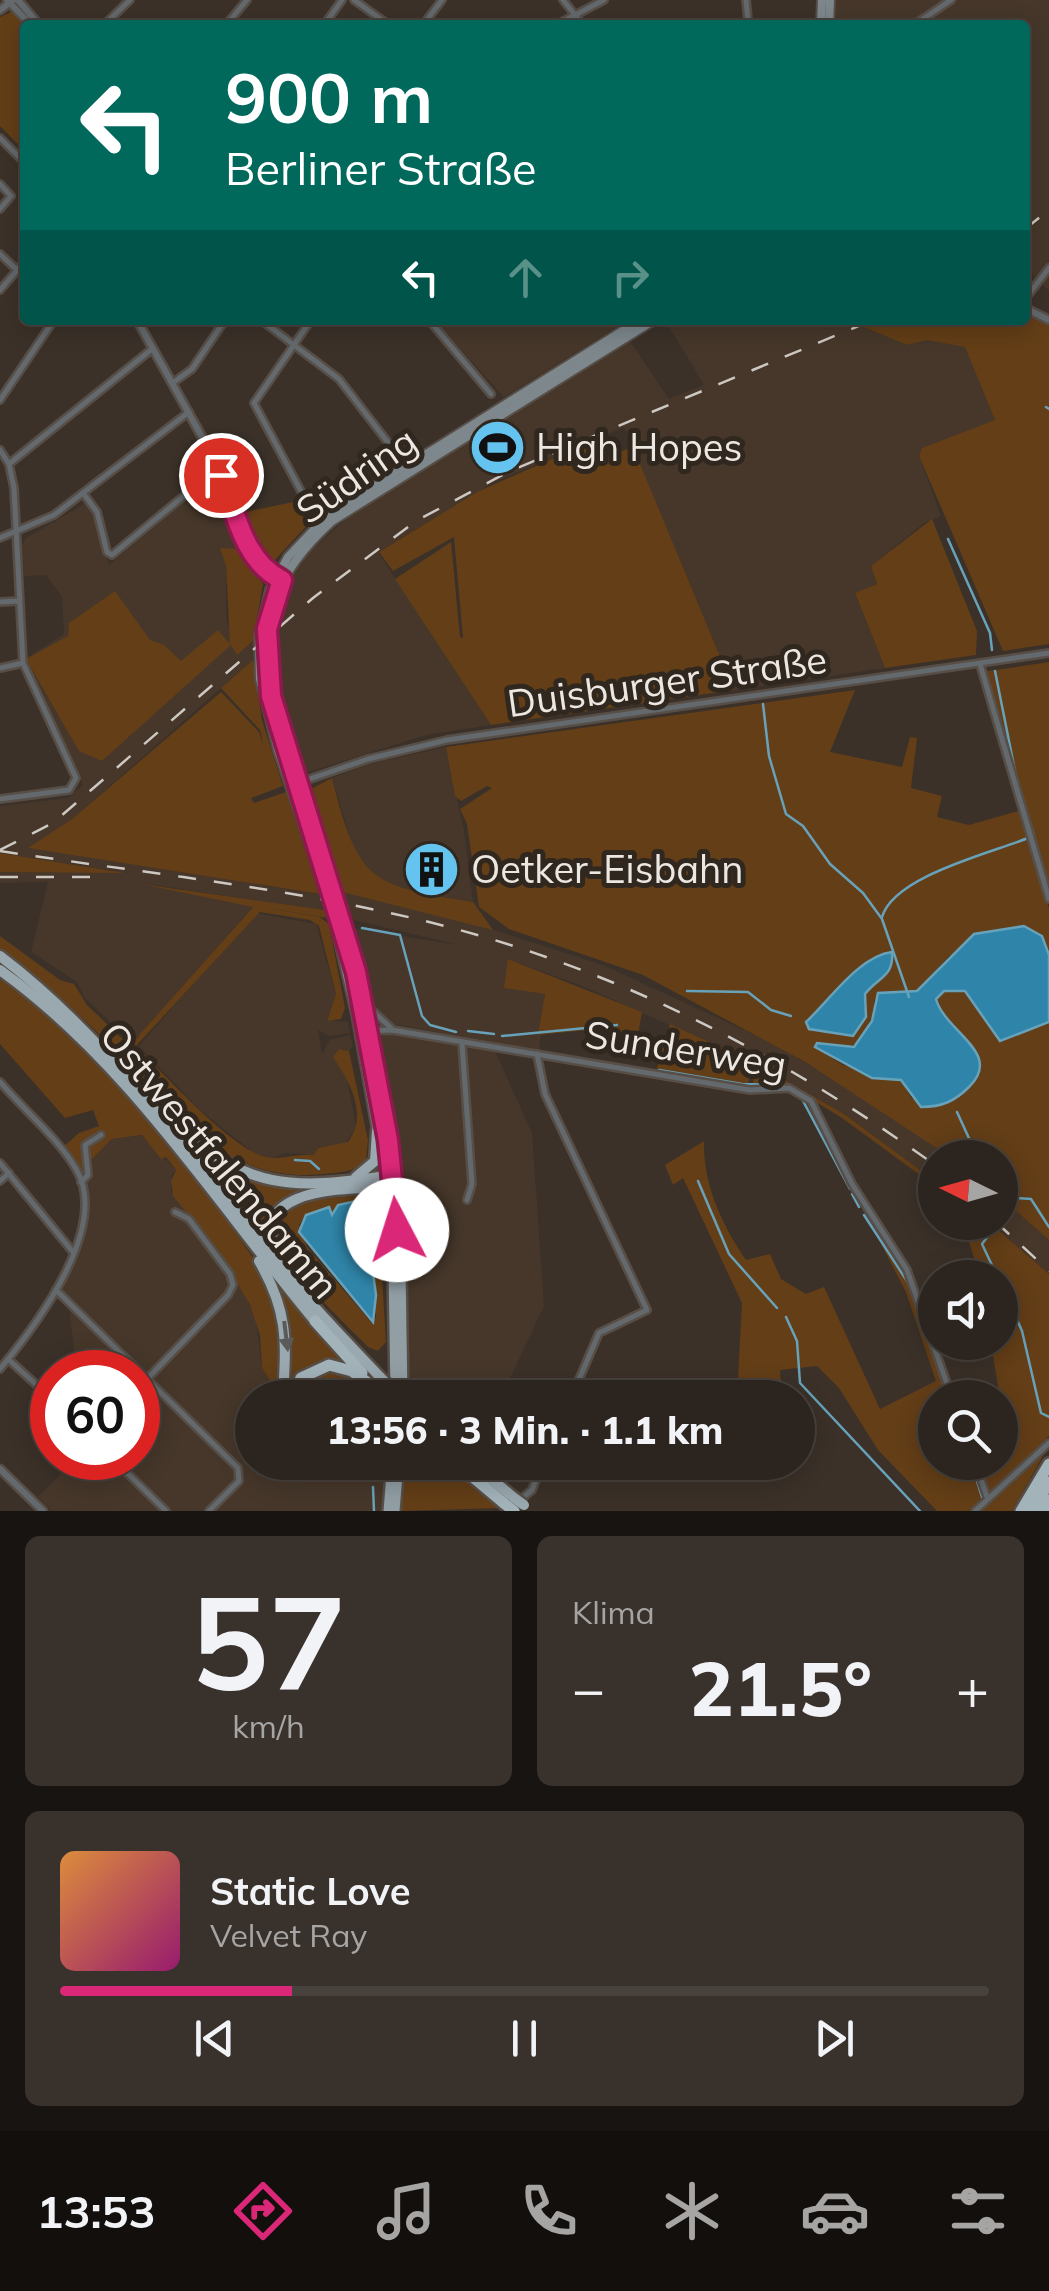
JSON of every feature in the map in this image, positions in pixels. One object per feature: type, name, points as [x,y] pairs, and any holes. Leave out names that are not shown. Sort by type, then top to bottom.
[{"type":"highway","name":"Ostwestfalendamm","points":[[0,956],[69,1012],[153,1104],[289,1278],[383,1380]]},
{"type":"highway","name":"Ostwestfalendamm","points":[[0,970],[63,1021],[122,1082],[314,1321],[369,1380]]},
{"type":"highway","points":[[153,1104],[213,1156],[248,1176],[293,1185],[388,1182]]},
{"type":"highway","points":[[345,1181],[373,1165],[378,1132]]},
{"type":"highway","points":[[289,1278],[272,1235],[282,1208],[314,1193],[388,1182]]},
{"type":"highway","points":[[240,1230],[270,1280],[285,1323],[285,1380]]},
{"type":"highway","points":[[300,1380],[328,1364],[352,1371],[364,1380]]},
{"type":"highway","points":[[1021,1511],[1049,1464]]},
{"type":"highway","points":[[480,1480],[516,1506]]},
{"type":"highway","points":[[490,1480],[516,1506]]},
{"type":"highway","points":[[1032,1511],[1049,1482]]},
{"type":"highway","points":[[1043,1511],[1049,1500]]},
{"type":"main road","name":"Südring","points":[[388,1182],[362,1032],[363,1002],[332,884],[268,715],[258,652],[262,617],[300,541],[326,517],[632,325]]},
{"type":"main road","name":"Südring","points":[[279,578],[307,544],[332,522],[646,325]]},
{"type":"main road","name":"Südring","points":[[294,785],[331,907],[362,1032],[388,1182],[398,1380]]},
{"type":"main road","points":[[392,1511],[395,1480]]},
{"type":"street","points":[[0,10],[8,0]]},
{"type":"street","points":[[8,0],[26,20]]},
{"type":"street","points":[[8,0],[33,20]]},
{"type":"street","points":[[109,20],[130,0]]},
{"type":"street","points":[[230,20],[247,0]]},
{"type":"street","points":[[354,0],[382,20]]},
{"type":"street","points":[[427,20],[442,0]]},
{"type":"street","points":[[564,0],[579,20]]},
{"type":"street","points":[[567,20],[604,0]]},
{"type":"street","points":[[746,0],[748,20]]},
{"type":"street","points":[[921,20],[951,0]]},
{"type":"street","points":[[0,138],[20,158]]},
{"type":"street","points":[[0,184],[11,196],[0,209]]},
{"type":"street","points":[[0,254],[17,270]]},
{"type":"street","points":[[0,290],[20,267]]},
{"type":"street","points":[[1030,293],[1049,268]]},
{"type":"street","points":[[0,400],[51,325]]},
{"type":"street","points":[[140,325],[221,475],[250,550],[279,578]]},
{"type":"street","points":[[174,382],[192,369],[223,325]]},
{"type":"street","points":[[268,325],[358,398],[400,458]]},
{"type":"street","points":[[307,325],[254,403],[312,510]]},
{"type":"street","points":[[433,325],[490,394]]},
{"type":"street","points":[[9,464],[154,347]]},
{"type":"street","points":[[0,538],[84,494],[189,412]]},
{"type":"street","points":[[0,450],[9,464],[23,663],[76,782],[69,790],[0,799]]},
{"type":"street","points":[[84,494],[96,512],[107,552],[112,555],[185,496],[221,475]]},
{"type":"street","points":[[0,602],[20,602]]},
{"type":"street","name":"Duisburger Straße","points":[[294,785],[368,758],[447,740],[1049,654]]},
{"type":"street","points":[[0,668],[23,663]]},
{"type":"street","points":[[980,664],[1049,899]]},
{"type":"street","name":"Sunderweg","points":[[363,1002],[380,1022],[404,1032]]},
{"type":"street","name":"Sunderweg","points":[[362,1032],[404,1032],[750,1090],[789,1088],[808,1098],[852,1184],[907,1270],[946,1380]]},
{"type":"street","points":[[462,1042],[472,1184],[468,1200]]},
{"type":"street","points":[[537,1054],[545,1094],[648,1310],[600,1333],[579,1380]]},
{"type":"street","points":[[0,1082],[72,1164],[81,1182],[85,1208],[79,1238],[56,1290],[0,1369]]},
{"type":"street","points":[[81,1182],[88,1174],[85,1144],[101,1135]]},
{"type":"street","points":[[0,1163],[74,1252]]},
{"type":"street","points":[[0,1181],[9,1173]]},
{"type":"street","points":[[160,1366],[228,1295],[232,1284],[230,1274],[189,1219],[175,1212]]},
{"type":"street","points":[[62,1234],[79,1238]]},
{"type":"street","points":[[56,1290],[117,1350]]},
{"type":"street","points":[[8,1359],[30,1379]]},
{"type":"street","points":[[160,1392],[240,1472],[238,1481],[209,1511]]},
{"type":"street","points":[[975,1511],[1049,1443]]},
{"type":"street","points":[[0,1469],[42,1511]]},
{"type":"street","points":[[134,1480],[166,1511]]},
{"type":"street","points":[[516,1506],[536,1480]]},
{"type":"street","points":[[980,1480],[987,1498]]},
{"type":"shaded area","points":[[835,0],[1049,0],[1049,291],[1030,271],[1030,20],[834,20]]},
{"type":"shaded area","points":[[12,12],[20,20],[20,146],[0,126],[0,17]]},
{"type":"shaded area","points":[[1030,316],[1049,326],[1049,644],[1003,651],[919,456],[922,448],[995,420],[965,347],[927,340],[907,345],[864,327],[1030,325]]},
{"type":"shaded area","points":[[439,325],[620,325],[504,397]]},
{"type":"shaded area","points":[[668,325],[868,325],[907,345],[926,340],[965,346],[996,420],[922,448],[919,456],[941,516],[924,523],[871,566],[877,584],[855,594],[885,668],[734,690],[624,427],[492,483],[378,552],[491,725],[426,735],[305,773],[299,771],[277,698],[272,642],[283,591],[302,558],[351,515],[630,341],[669,399],[704,385]]},
{"type":"shaded area","points":[[601,437],[607,455],[593,462],[633,447],[734,690],[491,725],[395,579],[451,542],[463,638],[454,537],[393,571],[379,552],[477,492]]},
{"type":"shaded area","points":[[214,485],[219,487],[239,543],[235,550],[221,549],[226,566],[226,619],[237,654],[253,641],[253,660],[72,819],[30,848],[343,898],[342,892],[358,895],[469,922],[603,965],[768,1041],[857,1093],[925,1140],[918,1140],[918,1168],[844,1114],[757,1064],[582,986],[508,959],[545,994],[539,1051],[393,1024],[368,1001],[351,928],[459,945],[349,919],[348,914],[147,884],[253,906],[133,1044],[85,998],[77,982],[31,952],[48,882],[0,883],[0,872],[115,871],[0,853],[0,806],[68,798],[83,785],[25,659],[64,634],[62,597],[46,575],[24,576],[22,545],[26,538],[86,503],[93,511],[109,565],[186,500]]},
{"type":"shaded area","points":[[293,502],[297,509],[308,503],[314,518],[273,562],[258,549],[241,513]]},
{"type":"shaded area","points":[[932,519],[977,631],[976,655],[885,668],[855,593],[877,584],[871,566]]},
{"type":"shaded area","points":[[220,548],[241,549],[263,584],[253,641],[237,655],[231,645],[102,761],[79,751],[26,659],[68,636],[69,623],[115,591],[150,640],[164,645],[181,661],[218,630],[230,644],[226,566]]},
{"type":"shaded area","points":[[253,660],[262,720],[283,786],[251,798],[254,803],[286,792],[320,894],[28,848],[72,819],[221,692],[259,732],[264,747],[260,730],[221,688]]},
{"type":"shaded area","points":[[1049,662],[1049,887],[982,672]]},
{"type":"shaded area","points":[[855,690],[830,752],[902,767],[910,737],[917,738],[911,788],[942,796],[937,817],[969,825],[1018,811],[1049,908],[1049,955],[1042,936],[949,956],[917,991],[893,992],[874,1000],[873,1015],[855,1044],[845,1047],[817,1043],[815,1047],[843,1065],[901,1080],[912,1099],[969,1042],[952,1030],[936,999],[944,990],[965,991],[1000,1041],[1049,1022],[1049,1240],[1018,1213],[1018,1140],[924,1140],[807,1063],[643,975],[509,929],[479,907],[467,824],[460,809],[492,788],[487,786],[461,801],[455,796],[446,747]],"holes":[[[882,953],[865,994],[866,1017],[853,1036],[809,1029],[806,1022]]]},
{"type":"shaded area","points":[[446,747],[464,831],[473,902],[398,890],[374,873],[355,853],[332,778],[370,764]]},
{"type":"shaded area","points":[[332,778],[351,839],[374,873],[412,890],[473,902],[493,930],[342,892],[307,791]]},
{"type":"shaded area","points":[[0,853],[125,873],[0,872]]},
{"type":"shaded area","points":[[141,884],[325,910],[328,918],[255,906],[320,917],[329,924],[345,1008],[341,1019],[327,1021],[336,994],[319,926],[310,920],[260,912],[136,1046],[133,1044],[253,907]]},
{"type":"shaded area","points":[[255,913],[316,924],[336,994],[327,1020],[348,1022],[350,1033],[329,1036],[318,1030],[322,1054],[330,1040],[350,1035],[353,1046],[349,1051],[342,1049],[356,1128],[344,1145],[318,1148],[314,1155],[287,1153],[271,1158],[254,1153],[201,1111],[139,1046]]},
{"type":"shaded area","points":[[0,936],[60,980],[74,984],[87,1005],[219,1127],[253,1152],[267,1157],[314,1155],[318,1148],[348,1142],[357,1109],[333,1057],[339,1049],[349,1051],[368,1140],[366,1161],[340,1172],[286,1174],[253,1166],[224,1152],[172,1111],[76,1012],[0,950]]},
{"type":"shaded area","points":[[508,959],[642,1012],[635,1052],[616,1027],[538,1035],[545,994],[504,988]]},
{"type":"shaded area","points":[[0,977],[73,1040],[140,1111],[202,1186],[258,1265],[277,1314],[279,1380],[270,1380],[262,1368],[260,1335],[250,1305],[220,1254],[173,1196],[171,1181],[176,1170],[166,1157],[161,1159],[142,1135],[112,1139],[81,1170],[62,1148],[79,1133],[99,1126],[93,1110],[65,1118],[0,1044]]},
{"type":"shaded area","points":[[670,1024],[752,1062],[748,1086],[656,1071]]},
{"type":"shaded area","points":[[384,1034],[495,1051],[532,1133],[544,1306],[509,1380],[408,1380],[401,1214],[377,1042]]},
{"type":"shaded area","points":[[757,1064],[844,1114],[918,1168],[918,1174],[790,1086],[752,1087]]},
{"type":"shaded area","points":[[142,1135],[176,1170],[171,1191],[241,1286],[256,1320],[262,1368],[270,1380],[235,1380],[235,1480],[384,1480],[382,1511],[52,1511],[38,1497],[55,1480],[160,1480],[160,1350],[74,1350],[69,1307],[61,1299],[54,1301],[81,1242],[87,1215],[81,1170],[112,1139]]},
{"type":"shaded area","points":[[704,1141],[707,1173],[716,1204],[746,1260],[770,1254],[781,1279],[806,1294],[824,1287],[880,1409],[918,1390],[918,1480],[978,1480],[984,1496],[969,1511],[937,1511],[878,1450],[839,1388],[817,1366],[780,1370],[781,1380],[738,1380],[742,1303],[683,1178],[673,1185],[665,1165]]},
{"type":"shaded area","points":[[203,1157],[248,1181],[306,1189],[277,1206],[270,1245]]},
{"type":"shaded area","points":[[368,1198],[378,1212],[386,1342],[378,1351],[368,1347],[322,1301],[290,1260],[282,1240],[281,1223],[292,1209],[314,1201]],"holes":[[[364,1208],[376,1317],[371,1322],[307,1247],[299,1225],[306,1215]]]},
{"type":"shaded area","points":[[1018,1213],[1049,1240],[1049,1274],[1010,1240],[1018,1240]]},
{"type":"shaded area","points":[[968,1240],[1010,1240],[1049,1274],[1049,1436],[1018,1465],[1018,1380],[997,1380],[994,1360],[1018,1360],[1018,1260],[975,1260]]},
{"type":"shaded area","points":[[886,1242],[905,1270],[918,1308],[918,1328],[906,1292],[881,1244]]},
{"type":"shaded area","points":[[276,1284],[344,1362],[324,1362],[298,1380],[289,1380],[291,1338]]},
{"type":"shaded area","points":[[929,1360],[936,1360],[943,1380],[936,1380]]},
{"type":"shaded area","points":[[327,1372],[354,1380],[312,1380]]},
{"type":"shaded area","points":[[1043,1456],[1012,1511],[980,1511],[1018,1480]]},
{"type":"shaded area","points":[[404,1480],[466,1480],[501,1508],[401,1511]]},
{"type":"shaded area","points":[[985,1480],[1003,1480],[990,1492]]},
{"type":"water","points":[[1024,926],[1042,936],[1049,955],[1049,1022],[1000,1041],[965,991],[944,991],[936,999],[941,1011],[969,1043],[980,1064],[969,1087],[953,1099],[921,1107],[901,1080],[872,1078],[815,1047],[817,1043],[854,1047],[872,1021],[878,993],[917,991],[974,934]]},
{"type":"water","points":[[892,952],[888,972],[865,994],[866,1017],[853,1036],[809,1029],[806,1022],[845,981],[868,962]]},
{"type":"water","points":[[356,1201],[364,1208],[376,1295],[373,1322],[299,1232],[306,1215],[329,1207],[332,1215],[338,1205]]},
{"type":"waterway","points":[[948,539],[990,633],[992,650]]},
{"type":"waterway","points":[[995,671],[1018,786]]},
{"type":"waterway","points":[[763,704],[769,756],[786,814],[803,826],[830,864],[863,893],[882,919],[909,997]]},
{"type":"waterway","points":[[1022,799],[1034,835]]},
{"type":"waterway","points":[[882,917],[890,902],[924,878],[1028,838]]},
{"type":"waterway","points":[[362,928],[400,935],[422,1016],[430,1025],[456,1032]]},
{"type":"waterway","points":[[687,991],[748,992],[771,1010],[791,1016]]},
{"type":"waterway","points":[[502,1036],[617,1025]]},
{"type":"waterway","points":[[468,1031],[494,1034]]},
{"type":"waterway","points":[[659,1070],[742,1084],[781,1085]]},
{"type":"waterway","points":[[802,1099],[850,1189]]},
{"type":"waterway","points":[[957,1112],[970,1140]]},
{"type":"waterway","points":[[295,1160],[310,1161],[319,1169]]},
{"type":"waterway","points":[[698,1181],[729,1254],[777,1308]]},
{"type":"waterway","points":[[852,1194],[859,1207]]},
{"type":"waterway","points":[[1018,1198],[1031,1199],[1049,1227]]},
{"type":"waterway","points":[[864,1215],[909,1284]]},
{"type":"waterway","points":[[985,1240],[982,1244],[990,1260]]},
{"type":"waterway","points":[[917,1306],[942,1380]]},
{"type":"waterway","points":[[786,1317],[797,1341],[800,1383],[920,1511]]},
{"type":"waterway","points":[[1018,1322],[1041,1413],[1049,1417]]},
{"type":"waterway","points":[[977,1480],[982,1497]]},
{"type":"waterway","points":[[373,1487],[374,1511]]},
{"type":"railway","points":[[1030,225],[1049,210]]},
{"type":"railway","points":[[0,850],[53,823],[313,598],[416,521],[510,471],[861,325]]},
{"type":"railway","points":[[0,851],[326,900],[501,942],[568,965],[696,1020],[818,1087],[918,1153]]},
{"type":"railway","points":[[0,877],[95,877]]},
{"type":"railway","points":[[1015,1240],[1049,1271]]},
{"type":"place","name":"High Hopes","points":[[497,447]]},
{"type":"place","name":"Oetker-Eisbahn","points":[[432,869]]},
{"type":"route","points":[[221,475],[250,550],[264,569],[282,580],[267,629],[271,696],[356,972],[388,1140],[397,1230]]}]
